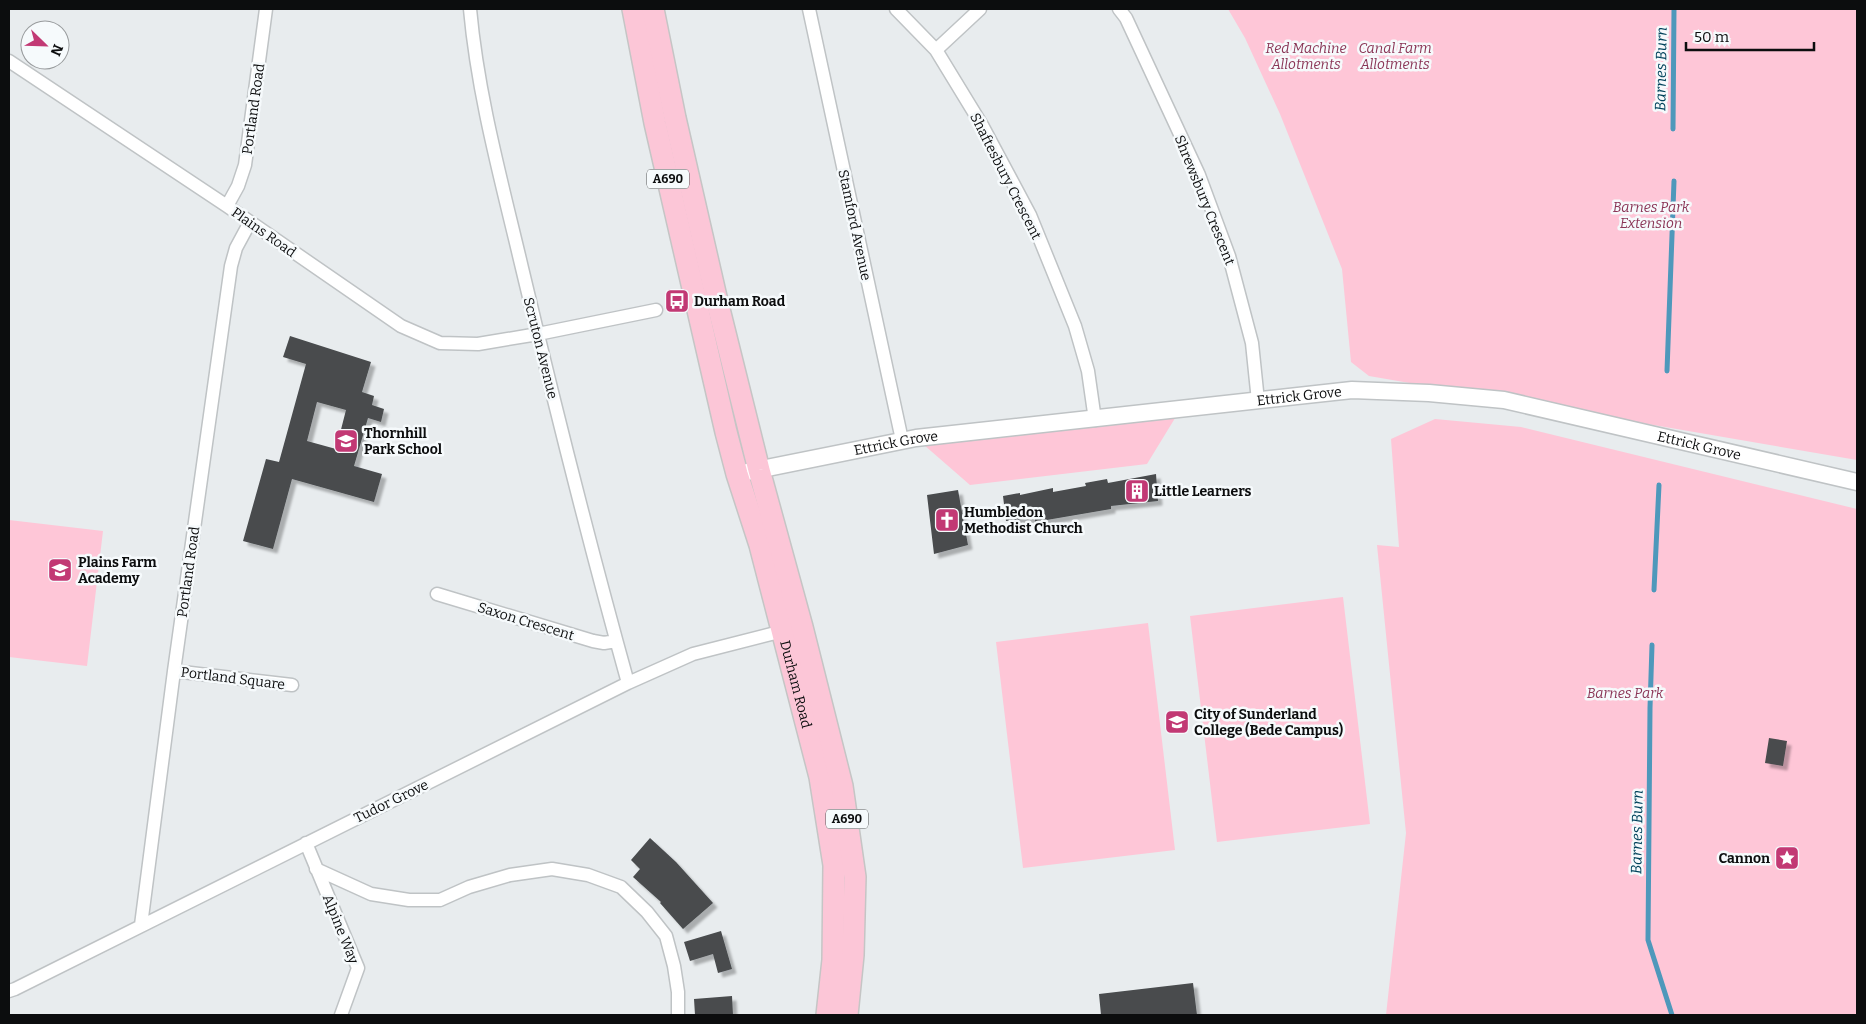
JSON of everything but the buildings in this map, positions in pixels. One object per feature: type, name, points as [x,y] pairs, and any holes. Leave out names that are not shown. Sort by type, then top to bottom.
[{"type":"highway","name":"Durham Road","points":[[633,9],[657,132],[737,474],[760,545],[820,776],[834,865],[833,960],[827,1015]]},
{"type":"highway","name":"Durham Road","points":[[654,9],[679,137],[716,297],[759,470],[802,627],[842,786],[855,877],[853,955],[847,1015]]},
{"type":"street","name":"Portland Road","points":[[227,206],[238,186],[245,165],[266,9]]},
{"type":"street","name":"Scruton Avenue","points":[[470,9],[474,52],[488,127],[538,334],[628,683]]},
{"type":"street","name":"Stamford Avenue","points":[[809,9],[902,440]]},
{"type":"street","name":"Shaftesbury Crescent","points":[[896,9],[936,50],[983,127],[1030,215],[1075,326],[1088,371],[1095,420]]},
{"type":"street","points":[[936,50],[980,9]]},
{"type":"street","name":"Shrewsbury Crescent","points":[[1119,9],[1126,18],[1198,175],[1229,256],[1252,343],[1258,401]]},
{"type":"street","name":"Plains Road","points":[[9,61],[227,206],[401,326],[440,343],[478,344],[656,310]]},
{"type":"street","name":"Portland Road","points":[[141,925],[174,670],[231,266],[236,248],[250,222]]},
{"type":"street","name":"Ettrick Grove","points":[[737,474],[902,440],[1352,390],[1429,393],[1504,400],[1857,482]]},
{"type":"street","name":"Saxon Crescent","points":[[437,594],[592,641],[604,643],[616,641]]},
{"type":"street","name":"Tudor Grove","points":[[9,991],[628,683],[693,654],[802,627]]},
{"type":"street","name":"Portland Square","points":[[174,670],[292,685]]},
{"type":"street","name":"Alpine Way","points":[[306,843],[358,968],[341,1015]]},
{"type":"street","points":[[316,869],[370,894],[409,900],[440,900],[469,886],[510,875],[552,869],[588,875],[621,887],[647,912],[666,936],[674,966],[678,992],[678,1015]]},
{"type":"green space","name":"Barnes Park Extension","points":[[1228,9],[1857,9],[1857,460],[1369,376],[1351,362],[1342,269],[1280,114],[1245,38]]},
{"type":"green space","points":[[1180,410],[1147,464],[970,485],[916,438]]},
{"type":"green space","name":"Barnes Park","points":[[1435,419],[1521,427],[1857,509],[1857,1015],[1386,1015],[1406,833],[1377,545],[1399,547],[1391,439]]},
{"type":"green space","points":[[9,520],[103,531],[87,666],[9,657]]},
{"type":"green space","points":[[1343,597],[1370,824],[1217,842],[1190,616]]},
{"type":"green space","points":[[1148,623],[1175,850],[1023,868],[996,642]]},
{"type":"waterway","name":"Barnes Burn","points":[[1673,129],[1674,9]]},
{"type":"waterway","points":[[1667,371],[1674,181]]},
{"type":"waterway","name":"Barnes Burn","points":[[1654,590],[1659,485]]},
{"type":"waterway","name":"Barnes Burn","points":[[1652,645],[1648,940],[1672,1015]]},
{"type":"place","name":"Durham Road","points":[[677,301]]},
{"type":"place","name":"Thornhill Park School","points":[[346,441]]},
{"type":"place","name":"Little Learners","points":[[1137,491]]},
{"type":"place","name":"Humbledon Methodist Church","points":[[947,520]]},
{"type":"place","name":"Plains Farm Academy","points":[[60,570]]},
{"type":"place","name":"City of Sunderland College (Bede Campus)","points":[[1177,722]]},
{"type":"place","name":"Cannon","points":[[1787,858]]},
{"type":"park label","name":"Red Machine Allotments","points":[[1306,56]]},
{"type":"park label","name":"Canal Farm Allotments","points":[[1395,56]]}]
